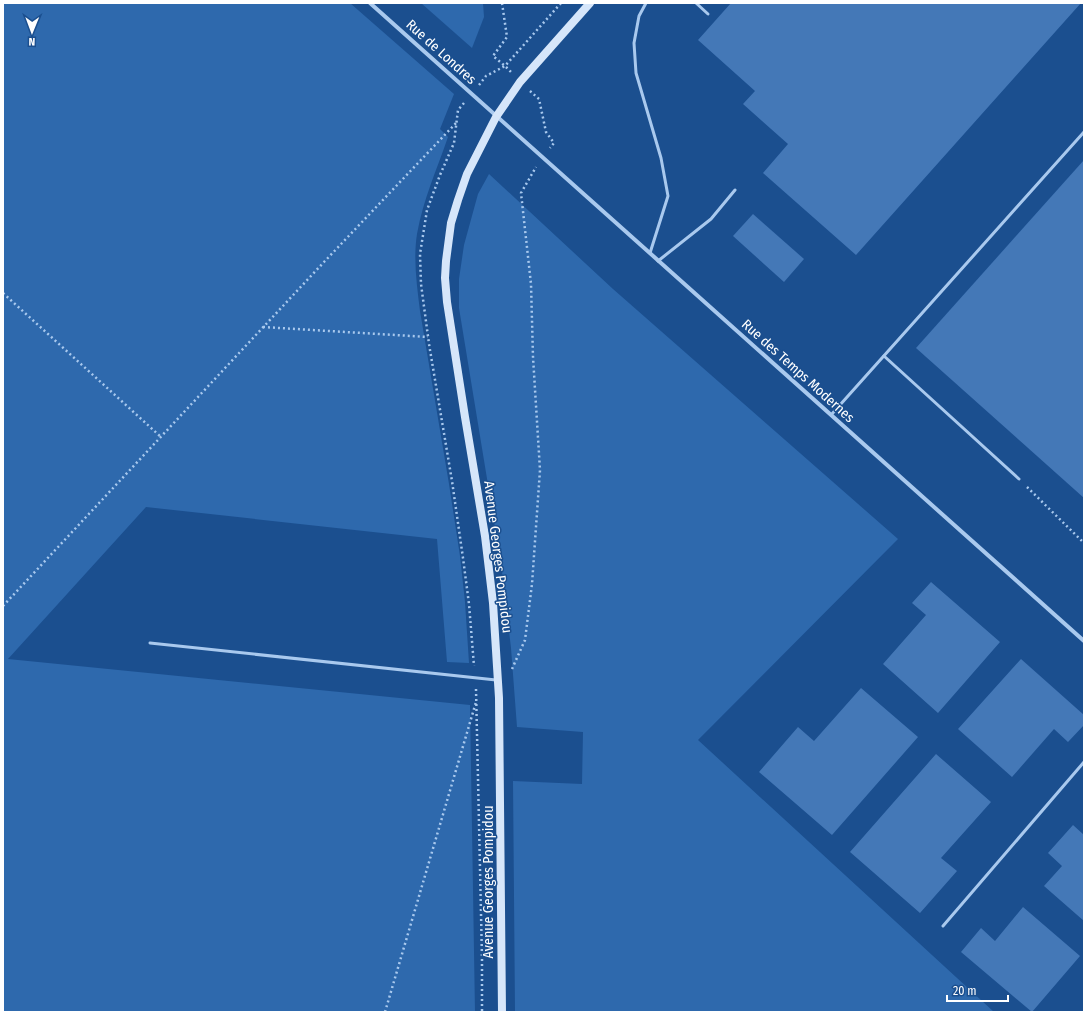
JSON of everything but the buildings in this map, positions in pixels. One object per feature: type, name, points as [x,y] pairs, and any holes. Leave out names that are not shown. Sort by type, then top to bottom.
[{"type":"main road","name":"Avenue Georges Pompidou","points":[[502,1012],[499,698],[494,603],[485,536],[447,302],[445,278],[447,245],[451,223],[467,174],[496,117],[520,82],[590,3]]},
{"type":"street","name":"Rue de Londres","points":[[370,3],[496,117]]},
{"type":"street","name":"Rue des Temps Modernes","points":[[496,117],[1084,641]]},
{"type":"lane","points":[[646,3],[639,16],[634,43],[636,73],[661,158],[668,196],[650,253]]},
{"type":"lane","points":[[696,3],[708,14]]},
{"type":"lane","points":[[831,415],[1084,132]]},
{"type":"lane","points":[[658,261],[711,219],[735,190]]},
{"type":"lane","points":[[884,356],[1019,479]]},
{"type":"lane","points":[[150,643],[498,680]]},
{"type":"lane","points":[[943,926],[1084,762]]},
{"type":"path","points":[[499,698],[525,640],[532,584],[540,470],[533,357],[531,284],[521,193],[534,170],[554,143],[546,132],[539,99],[493,56],[507,37],[502,3]]},
{"type":"path","points":[[3,606],[263,327],[457,122]]},
{"type":"path","points":[[3,293],[161,437]]},
{"type":"path","points":[[263,327],[428,337]]},
{"type":"path","points":[[1019,479],[1084,542]]},
{"type":"path","points":[[385,1012],[476,699]]},
{"type":"shaded area","points":[[3,3],[350,3],[454,94],[440,129],[448,137],[420,221],[417,234],[415,263],[420,311],[460,556],[469,663],[447,662],[437,539],[146,507],[8,659],[470,705],[475,1012],[3,1012]]},
{"type":"shaded area","points":[[421,3],[483,3],[484,17],[472,48]]},
{"type":"shaded area","points":[[489,174],[613,289],[898,539],[698,740],[994,1012],[515,1012],[513,781],[582,784],[583,732],[517,727],[511,648],[501,564],[459,308],[459,279],[464,245],[478,194]]}]
